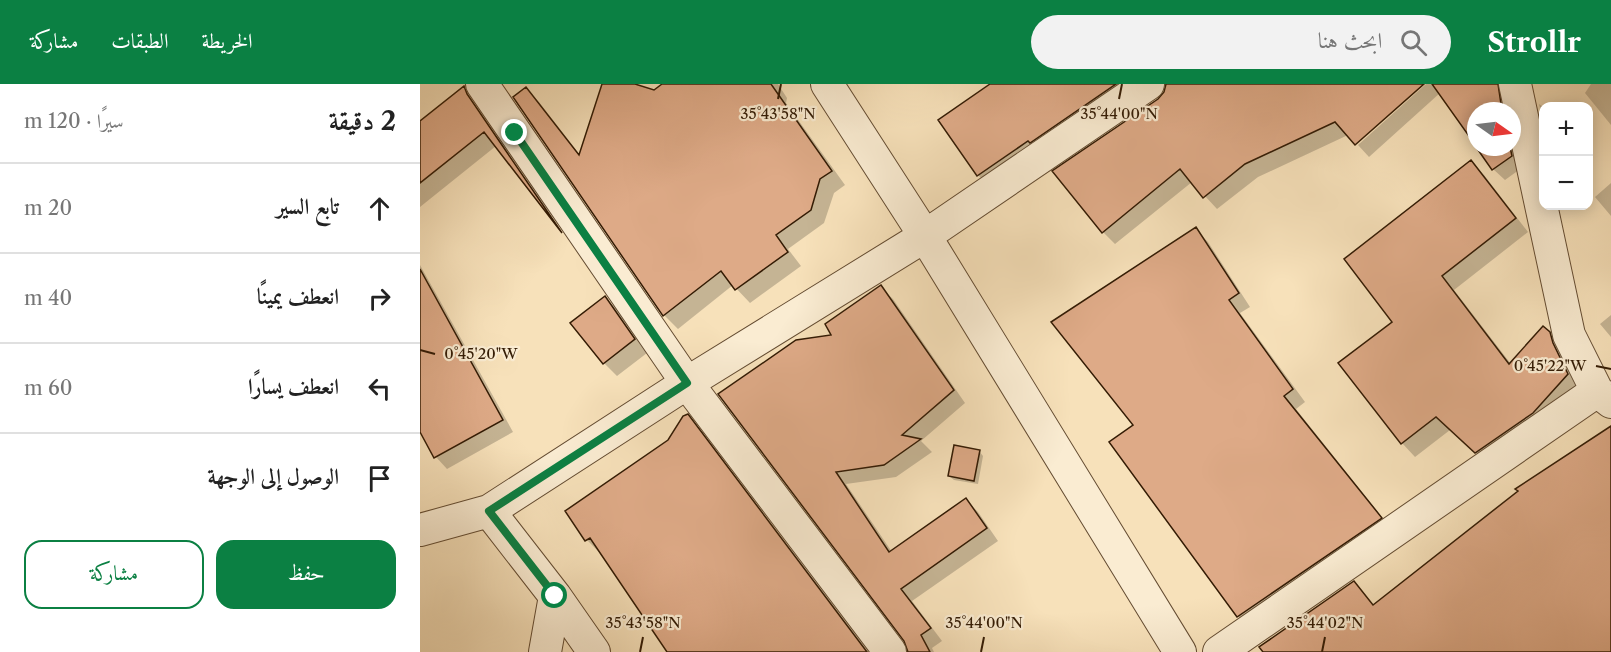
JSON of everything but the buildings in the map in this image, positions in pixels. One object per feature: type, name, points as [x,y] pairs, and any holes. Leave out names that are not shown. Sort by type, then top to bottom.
[{"type":"street","points":[[482,84],[687,383],[890,652]]},
{"type":"street","points":[[826,84],[925,236],[1180,652]]},
{"type":"street","points":[[420,530],[489,511],[687,383],[925,236],[1148,84]]},
{"type":"street","points":[[1219,652],[1604,396],[1569,335],[1515,84]]},
{"type":"street","points":[[489,511],[555,596],[594,652]]},
{"type":"street","points":[[544,652],[555,596]]},
{"type":"route","points":[[515,133],[687,383],[489,511],[555,596]]}]
